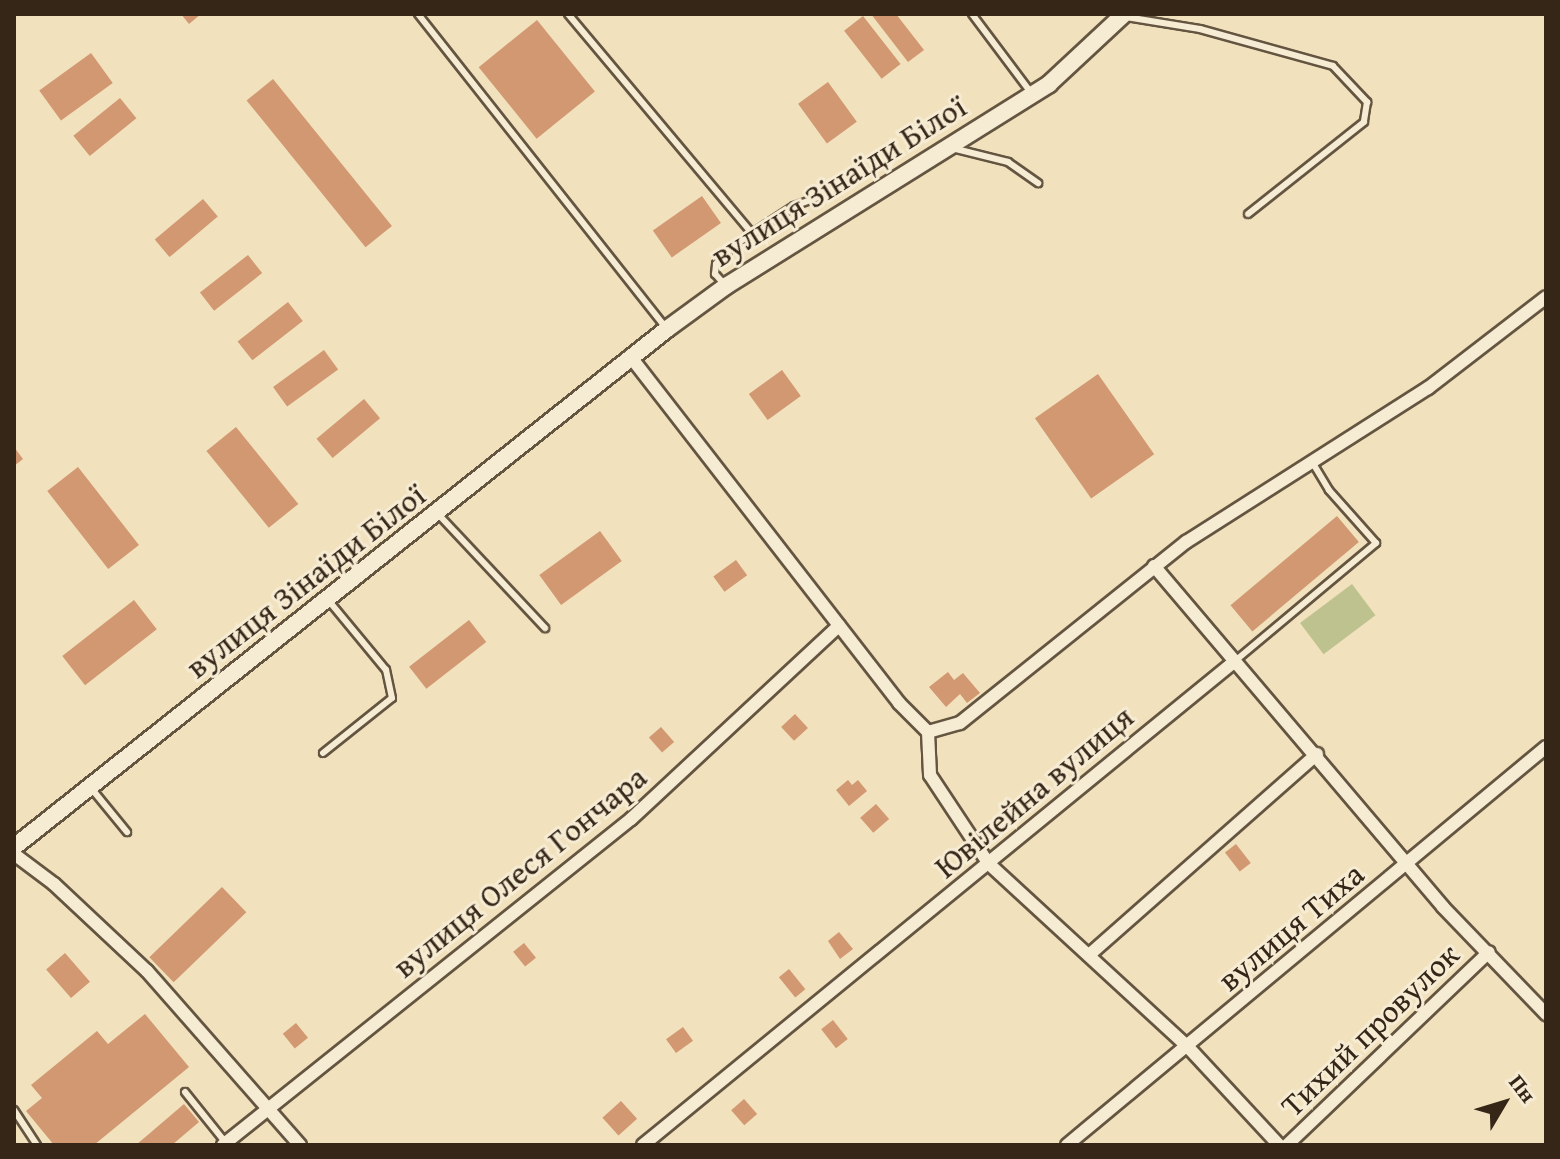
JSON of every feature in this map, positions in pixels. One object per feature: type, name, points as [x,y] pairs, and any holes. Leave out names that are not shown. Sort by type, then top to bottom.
[{"type":"street","name":"вулиця Зінаїди Білої","points":[[14,847],[437,513],[630,356],[726,286],[944,146],[1032,94],[1080,59],[1123,15]]},
{"type":"street","points":[[928,732],[960,723],[995,698],[1085,618],[1154,566],[1428,388],[1546,297]]},
{"type":"street","points":[[630,356],[839,626],[928,732],[930,775],[989,864],[1188,1047],[1279,1145]]},
{"type":"street","points":[[1154,566],[1408,862],[1546,1014]]},
{"type":"street","name":"вулиця Олеся Гончара","points":[[224,1144],[631,819],[839,626]]},
{"type":"street","name":"Ювілейна вулиця","points":[[643,1145],[1235,661]]},
{"type":"street","name":"вулиця Тиха","points":[[1067,1145],[1546,747]]},
{"type":"street","points":[[1089,955],[1317,754]]},
{"type":"street","points":[[14,854],[54,884],[147,971],[300,1145]]},
{"type":"street","name":"Тихий провулок","points":[[1287,1145],[1489,952]]},
{"type":"lane","points":[[418,14],[667,329]]},
{"type":"lane","points":[[568,14],[752,233]]},
{"type":"lane","points":[[972,14],[1032,94]]},
{"type":"lane","points":[[1123,15],[1200,29],[1333,66],[1367,102],[1364,122],[1248,214]]},
{"type":"lane","points":[[944,146],[1008,162],[1038,183]]},
{"type":"lane","points":[[726,286],[715,274],[716,264],[752,233],[794,206],[825,195]]},
{"type":"lane","name":"Ювілейна вулиця","points":[[1235,661],[1376,543],[1312,462]]},
{"type":"lane","points":[[437,513],[545,628]]},
{"type":"lane","points":[[323,753],[392,698],[386,670],[326,598]]},
{"type":"lane","points":[[91,788],[127,832]]},
{"type":"lane","points":[[185,1092],[224,1144]]},
{"type":"lane","points":[[14,1110],[37,1145]]},
{"type":"green space","points":[[1352,584],[1375,615],[1324,654],[1300,623]]},
{"type":"building","points":[[181,14],[201,14],[189,24]]},
{"type":"building","points":[[871,14],[896,14],[924,50],[908,62]]},
{"type":"building","points":[[863,16],[901,64],[882,79],[844,31]]},
{"type":"building","points":[[537,20],[595,91],[537,139],[479,67]]},
{"type":"building","points":[[91,53],[113,83],[61,121],[39,91]]},
{"type":"building","points":[[273,79],[392,226],[366,247],[247,100]]},
{"type":"building","points":[[828,82],[857,122],[827,143],[798,104]]},
{"type":"building","points":[[120,98],[136,118],[90,156],[73,136]]},
{"type":"building","points":[[702,196],[721,223],[672,257],[653,230]]},
{"type":"building","points":[[203,199],[218,217],[170,257],[155,239]]},
{"type":"building","points":[[248,255],[262,273],[214,311],[200,293]]},
{"type":"building","points":[[288,302],[303,321],[252,360],[238,341]]},
{"type":"building","points":[[324,350],[338,369],[287,406],[273,387]]},
{"type":"building","points":[[782,370],[801,396],[768,420],[749,394]]},
{"type":"building","points":[[1098,374],[1154,454],[1091,498],[1035,418]]},
{"type":"building","points":[[364,399],[380,418],[333,458],[317,439]]},
{"type":"building","points":[[236,427],[298,504],[269,528],[206,451]]},
{"type":"building","points":[[14,447],[23,459],[14,466]]},
{"type":"building","points":[[78,467],[139,545],[108,569],[47,491]]},
{"type":"building","points":[[1337,516],[1359,542],[1252,631],[1231,605]]},
{"type":"building","points":[[600,531],[622,561],[561,605],[539,575]]},
{"type":"building","points":[[736,560],[747,575],[725,592],[713,576]]},
{"type":"building","points":[[134,600],[157,629],[85,685],[62,656]]},
{"type":"building","points":[[469,620],[486,642],[426,689],[409,667]]},
{"type":"building","points":[[948,672],[954,680],[963,673],[980,693],[967,703],[960,694],[946,707],[929,687]]},
{"type":"building","points":[[795,714],[808,728],[794,741],[781,727]]},
{"type":"building","points":[[661,727],[674,742],[662,753],[649,737]]},
{"type":"building","points":[[848,780],[852,785],[858,780],[867,791],[849,806],[836,790]]},
{"type":"building","points":[[876,804],[889,819],[873,833],[860,818]]},
{"type":"building","points":[[1236,844],[1251,863],[1240,872],[1225,853]]},
{"type":"building","points":[[222,887],[246,912],[174,982],[149,957]]},
{"type":"building","points":[[839,932],[853,949],[840,959],[828,941]]},
{"type":"building","points":[[524,943],[536,958],[525,967],[513,952]]},
{"type":"building","points":[[65,953],[90,982],[71,998],[46,969]]},
{"type":"building","points":[[789,969],[805,989],[795,997],[779,977]]},
{"type":"building","points":[[145,1014],[189,1067],[94,1145],[54,1145],[26,1111],[42,1098],[31,1085],[97,1031],[108,1044]]},
{"type":"building","points":[[833,1020],[848,1039],[836,1048],[821,1029]]},
{"type":"building","points":[[296,1023],[308,1038],[295,1048],[283,1034]]},
{"type":"building","points":[[683,1027],[693,1041],[676,1053],[666,1039]]},
{"type":"building","points":[[744,1099],[757,1114],[744,1125],[731,1110]]},
{"type":"building","points":[[621,1101],[637,1119],[618,1136],[602,1118]]},
{"type":"building","points":[[184,1104],[199,1122],[172,1145],[136,1145]]}]
